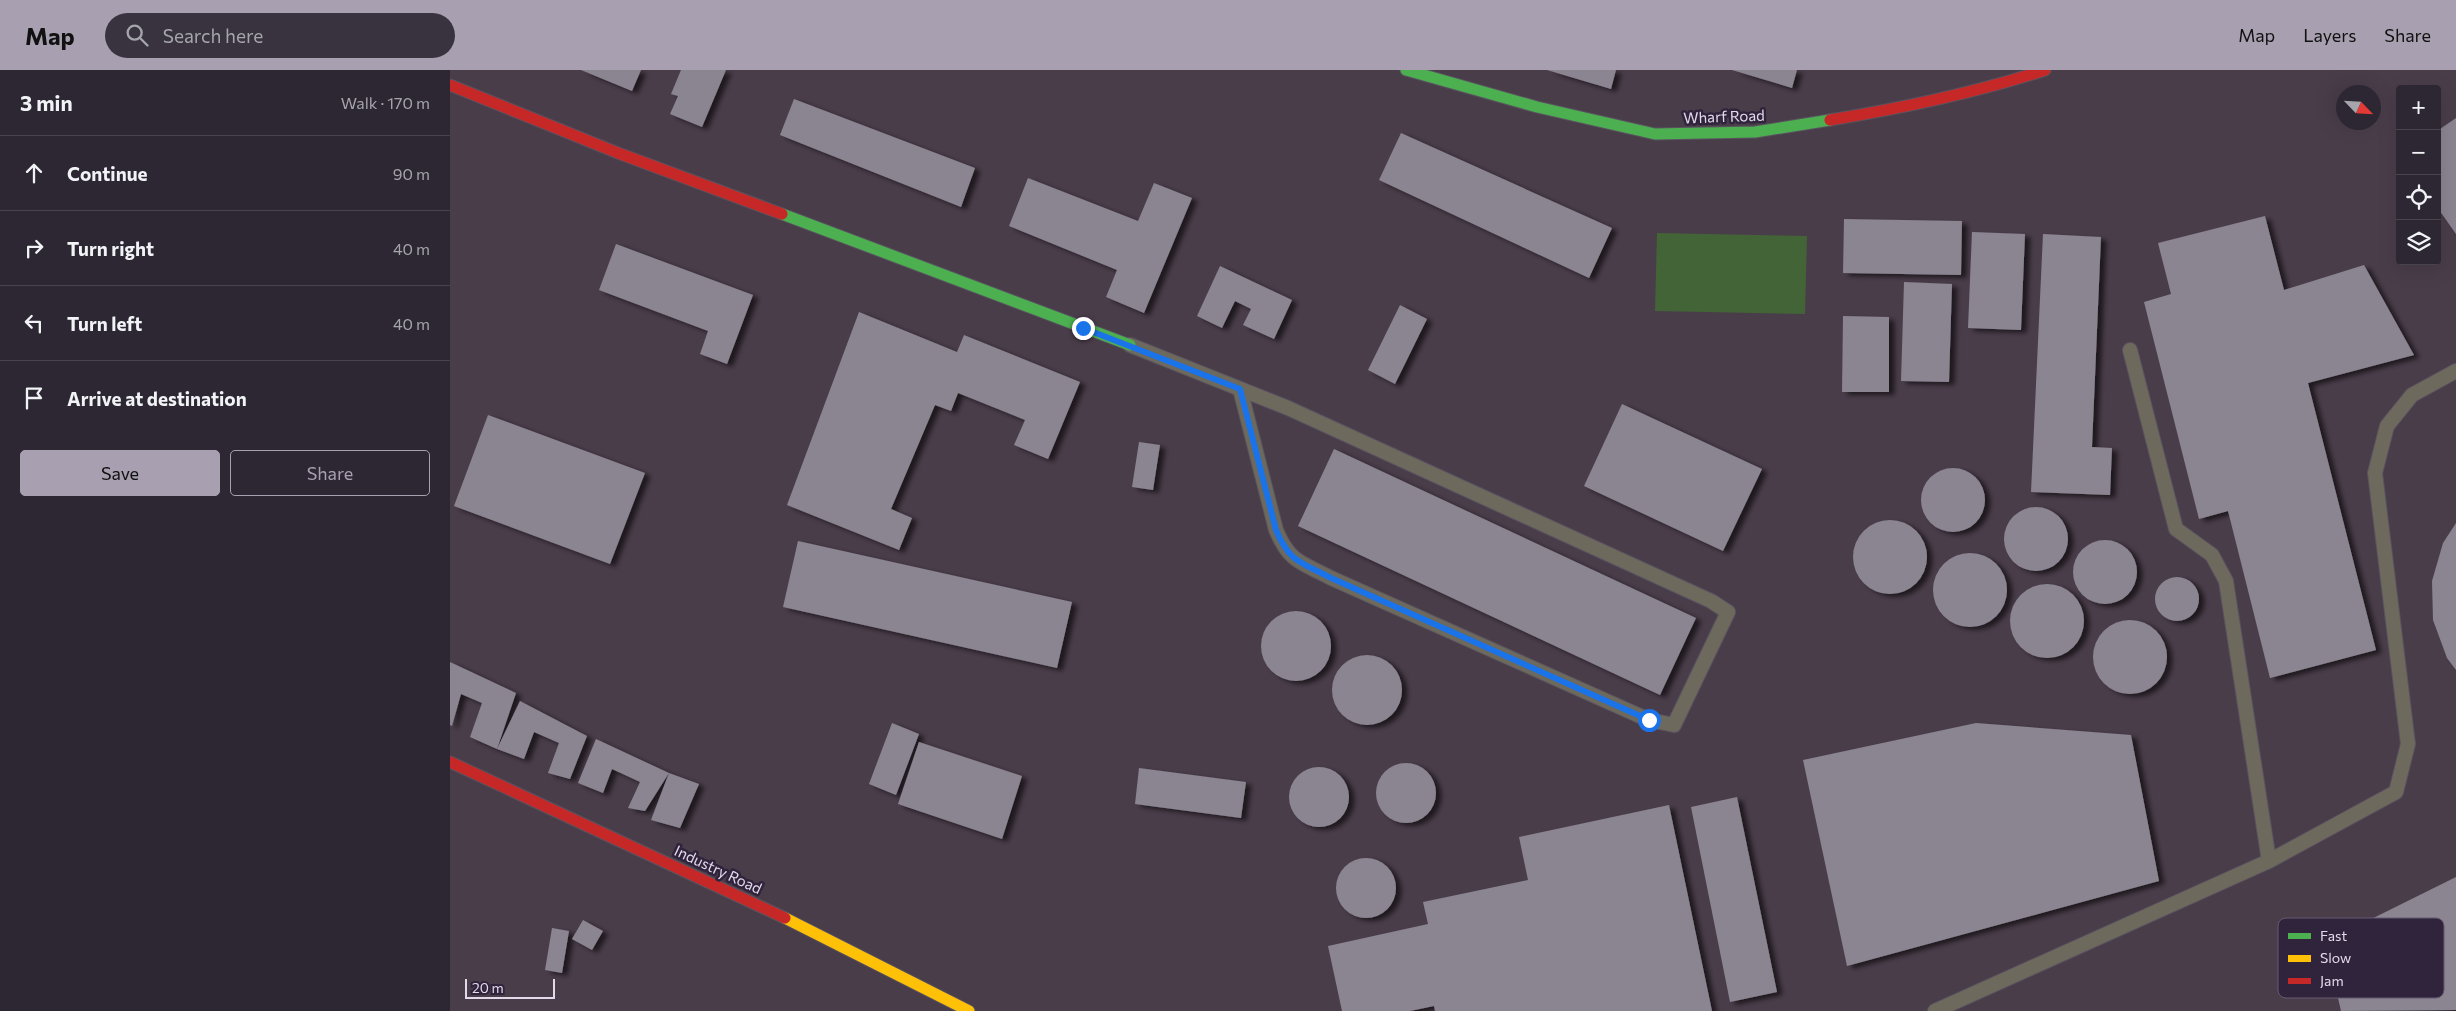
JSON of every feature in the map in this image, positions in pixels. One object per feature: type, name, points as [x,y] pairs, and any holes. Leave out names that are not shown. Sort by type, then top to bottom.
[{"type":"street","name":"Wharf Road","points":[[1406,70],[1537,107],[1655,134],[1755,132],[1892,110],[2005,76],[2045,70]]},
{"type":"street","points":[[450,85],[618,153],[1130,345]]},
{"type":"street","name":"Industry Road","points":[[450,762],[738,895],[969,1011]]},
{"type":"lane","points":[[1130,345],[1240,389],[1297,412],[1711,601],[1728,612],[1674,725],[1649,720],[1331,578],[1292,558],[1276,530],[1240,389]]},
{"type":"lane","points":[[2130,350],[2176,529],[2212,555],[2226,581],[2269,861]]},
{"type":"lane","points":[[1936,1011],[2269,861],[2396,792],[2408,744],[2375,473],[2387,426],[2412,395],[2456,371]]},
{"type":"shaded area","points":[[450,70],[2456,70],[2456,1011],[450,1011]]},
{"type":"green space","points":[[1657,233],[1807,236],[1805,314],[1655,311]]},
{"type":"building","points":[[581,70],[641,70],[632,91]]},
{"type":"building","points":[[681,70],[726,70],[702,127],[670,114],[678,96],[671,94]]},
{"type":"building","points":[[1547,70],[1616,70],[1611,89]]},
{"type":"building","points":[[1732,70],[1797,70],[1792,88]]},
{"type":"building","points":[[794,99],[975,168],[961,207],[780,135]]},
{"type":"building","points":[[2456,118],[2456,234],[2441,213],[2441,128]]},
{"type":"building","points":[[1401,133],[1612,228],[1589,278],[1379,180]]},
{"type":"building","points":[[1028,178],[1138,221],[1154,183],[1192,198],[1144,313],[1106,297],[1117,270],[1009,226]]},
{"type":"building","points":[[2265,216],[2284,290],[2364,265],[2414,355],[2308,383],[2376,650],[2270,678],[2228,511],[2199,519],[2144,302],[2171,294],[2158,243]]},
{"type":"building","points":[[1844,219],[1962,221],[1961,275],[1843,273]]},
{"type":"building","points":[[1972,232],[2025,234],[2021,330],[1968,328]]},
{"type":"building","points":[[2043,234],[2101,237],[2092,447],[2112,448],[2110,495],[2031,492]]},
{"type":"building","points":[[616,244],[753,295],[727,364],[700,354],[708,331],[599,290]]},
{"type":"building","points":[[1220,266],[1292,300],[1274,339],[1243,325],[1251,309],[1235,301],[1222,328],[1197,316]]},
{"type":"building","points":[[1904,282],[1952,284],[1949,382],[1901,381]]},
{"type":"building","points":[[1400,305],[1427,319],[1395,384],[1368,370]]},
{"type":"building","points":[[859,312],[957,352],[964,335],[1080,382],[1048,459],[1014,445],[1025,420],[958,393],[951,411],[935,405],[891,509],[912,518],[899,550],[787,505]]},
{"type":"building","points":[[1843,316],[1889,317],[1889,392],[1842,392]]},
{"type":"building","points":[[1622,404],[1762,469],[1723,551],[1584,486]]},
{"type":"building","points":[[488,415],[645,473],[610,564],[454,506]]},
{"type":"building","points":[[1139,442],[1160,445],[1153,490],[1132,487]]},
{"type":"building","points":[[1334,449],[1696,618],[1660,695],[1298,526]]},
{"type":"building","points":[[1947,468],[1959,468],[1976,477],[1983,488],[1985,500],[1983,512],[1976,523],[1959,532],[1947,532],[1935,527],[1926,518],[1921,506],[1921,494],[1926,482],[1935,473]]},
{"type":"building","points":[[2030,507],[2042,507],[2059,516],[2066,527],[2068,539],[2066,551],[2059,562],[2042,571],[2030,571],[2018,566],[2009,557],[2004,545],[2004,533],[2009,521],[2018,512]]},
{"type":"building","points":[[1883,520],[1897,520],[1911,526],[1921,536],[1927,550],[1927,564],[1921,578],[1911,588],[1897,594],[1883,594],[1869,588],[1859,578],[1853,564],[1853,550],[1859,536],[1869,526]]},
{"type":"building","points":[[2456,523],[2456,670],[2447,658],[2433,620],[2432,581],[2443,543]]},
{"type":"building","points":[[2099,540],[2111,540],[2128,549],[2135,560],[2137,572],[2135,584],[2128,595],[2111,604],[2099,604],[2087,599],[2078,590],[2073,578],[2073,566],[2078,554],[2087,545]]},
{"type":"building","points":[[798,541],[1072,602],[1057,668],[783,607]]},
{"type":"building","points":[[1970,553],[1984,556],[1996,564],[2004,576],[2007,590],[2004,604],[1996,616],[1984,624],[1970,627],[1956,624],[1944,616],[1936,604],[1933,590],[1936,576],[1944,564],[1956,556]]},
{"type":"building","points":[[2181,577],[2193,583],[2198,590],[2198,608],[2193,615],[2186,620],[2173,621],[2165,618],[2158,611],[2155,595],[2158,587],[2165,580]]},
{"type":"building","points":[[2047,584],[2068,590],[2078,600],[2084,621],[2078,642],[2068,652],[2047,658],[2026,652],[2016,642],[2010,621],[2016,600],[2026,590]]},
{"type":"building","points":[[1296,611],[1309,614],[1321,621],[1328,633],[1331,646],[1328,659],[1321,671],[1309,678],[1296,681],[1283,678],[1271,671],[1264,659],[1261,646],[1264,633],[1271,621],[1283,614]]},
{"type":"building","points":[[2130,620],[2151,626],[2161,636],[2167,657],[2161,678],[2151,688],[2130,694],[2109,688],[2099,678],[2093,657],[2099,636],[2109,626]]},
{"type":"building","points":[[1367,655],[1380,658],[1392,665],[1399,677],[1402,690],[1399,703],[1392,715],[1380,722],[1367,725],[1354,722],[1342,715],[1335,703],[1332,690],[1335,677],[1342,665],[1354,658]]},
{"type":"building","points":[[450,662],[516,693],[497,749],[470,737],[482,703],[461,694],[452,726],[450,725]]},
{"type":"building","points":[[520,701],[587,736],[570,779],[548,773],[559,743],[534,732],[524,759],[497,749]]},
{"type":"building","points":[[892,723],[919,734],[896,795],[869,784]]},
{"type":"building","points":[[1976,723],[2131,735],[2159,881],[1847,966],[1803,760]]},
{"type":"building","points":[[596,739],[669,773],[645,811],[628,808],[640,782],[612,769],[603,793],[578,783]]},
{"type":"building","points":[[919,742],[1022,776],[1002,839],[898,804]]},
{"type":"building","points":[[1400,763],[1412,763],[1423,768],[1431,776],[1436,787],[1434,805],[1423,818],[1412,823],[1400,823],[1389,818],[1381,810],[1376,799],[1376,787],[1381,776],[1389,768]]},
{"type":"building","points":[[1313,767],[1325,767],[1336,772],[1344,780],[1349,791],[1347,809],[1336,822],[1325,827],[1313,827],[1302,822],[1294,814],[1289,803],[1289,791],[1294,780],[1302,772]]},
{"type":"building","points":[[1139,768],[1246,782],[1241,818],[1135,804]]},
{"type":"building","points":[[669,773],[699,784],[680,828],[651,820]]},
{"type":"building","points":[[1737,797],[1777,992],[1730,1002],[1691,807]]},
{"type":"building","points":[[1669,805],[1712,1011],[1435,1011],[1434,1006],[1410,1011],[1342,1011],[1328,946],[1428,924],[1423,902],[1528,880],[1519,837]]},
{"type":"building","points":[[1360,858],[1372,858],[1383,863],[1391,871],[1396,882],[1394,900],[1383,913],[1372,918],[1360,918],[1349,913],[1341,905],[1336,894],[1336,882],[1341,871],[1349,863]]},
{"type":"building","points":[[2456,877],[2456,1010],[2341,1011],[2338,998],[2444,998],[2444,918],[2373,918]]},
{"type":"building","points":[[583,920],[603,931],[592,950],[572,939]]},
{"type":"building","points":[[552,928],[569,931],[562,973],[545,970]]},
{"type":"traffic: fast","points":[[1406,70],[1537,107],[1655,134],[1755,132],[1830,120]]},
{"type":"traffic: fast","points":[[782,214],[1130,345]]},
{"type":"traffic: slow","points":[[785,918],[969,1011]]},
{"type":"traffic: jam","points":[[1830,120],[1939,99],[2045,70]]},
{"type":"traffic: jam","points":[[450,85],[618,153],[782,214]]},
{"type":"traffic: jam","points":[[450,762],[785,918]]},
{"type":"route","points":[[1083,328],[1240,389],[1255,440],[1276,530],[1292,558],[1331,578],[1649,720]]}]
